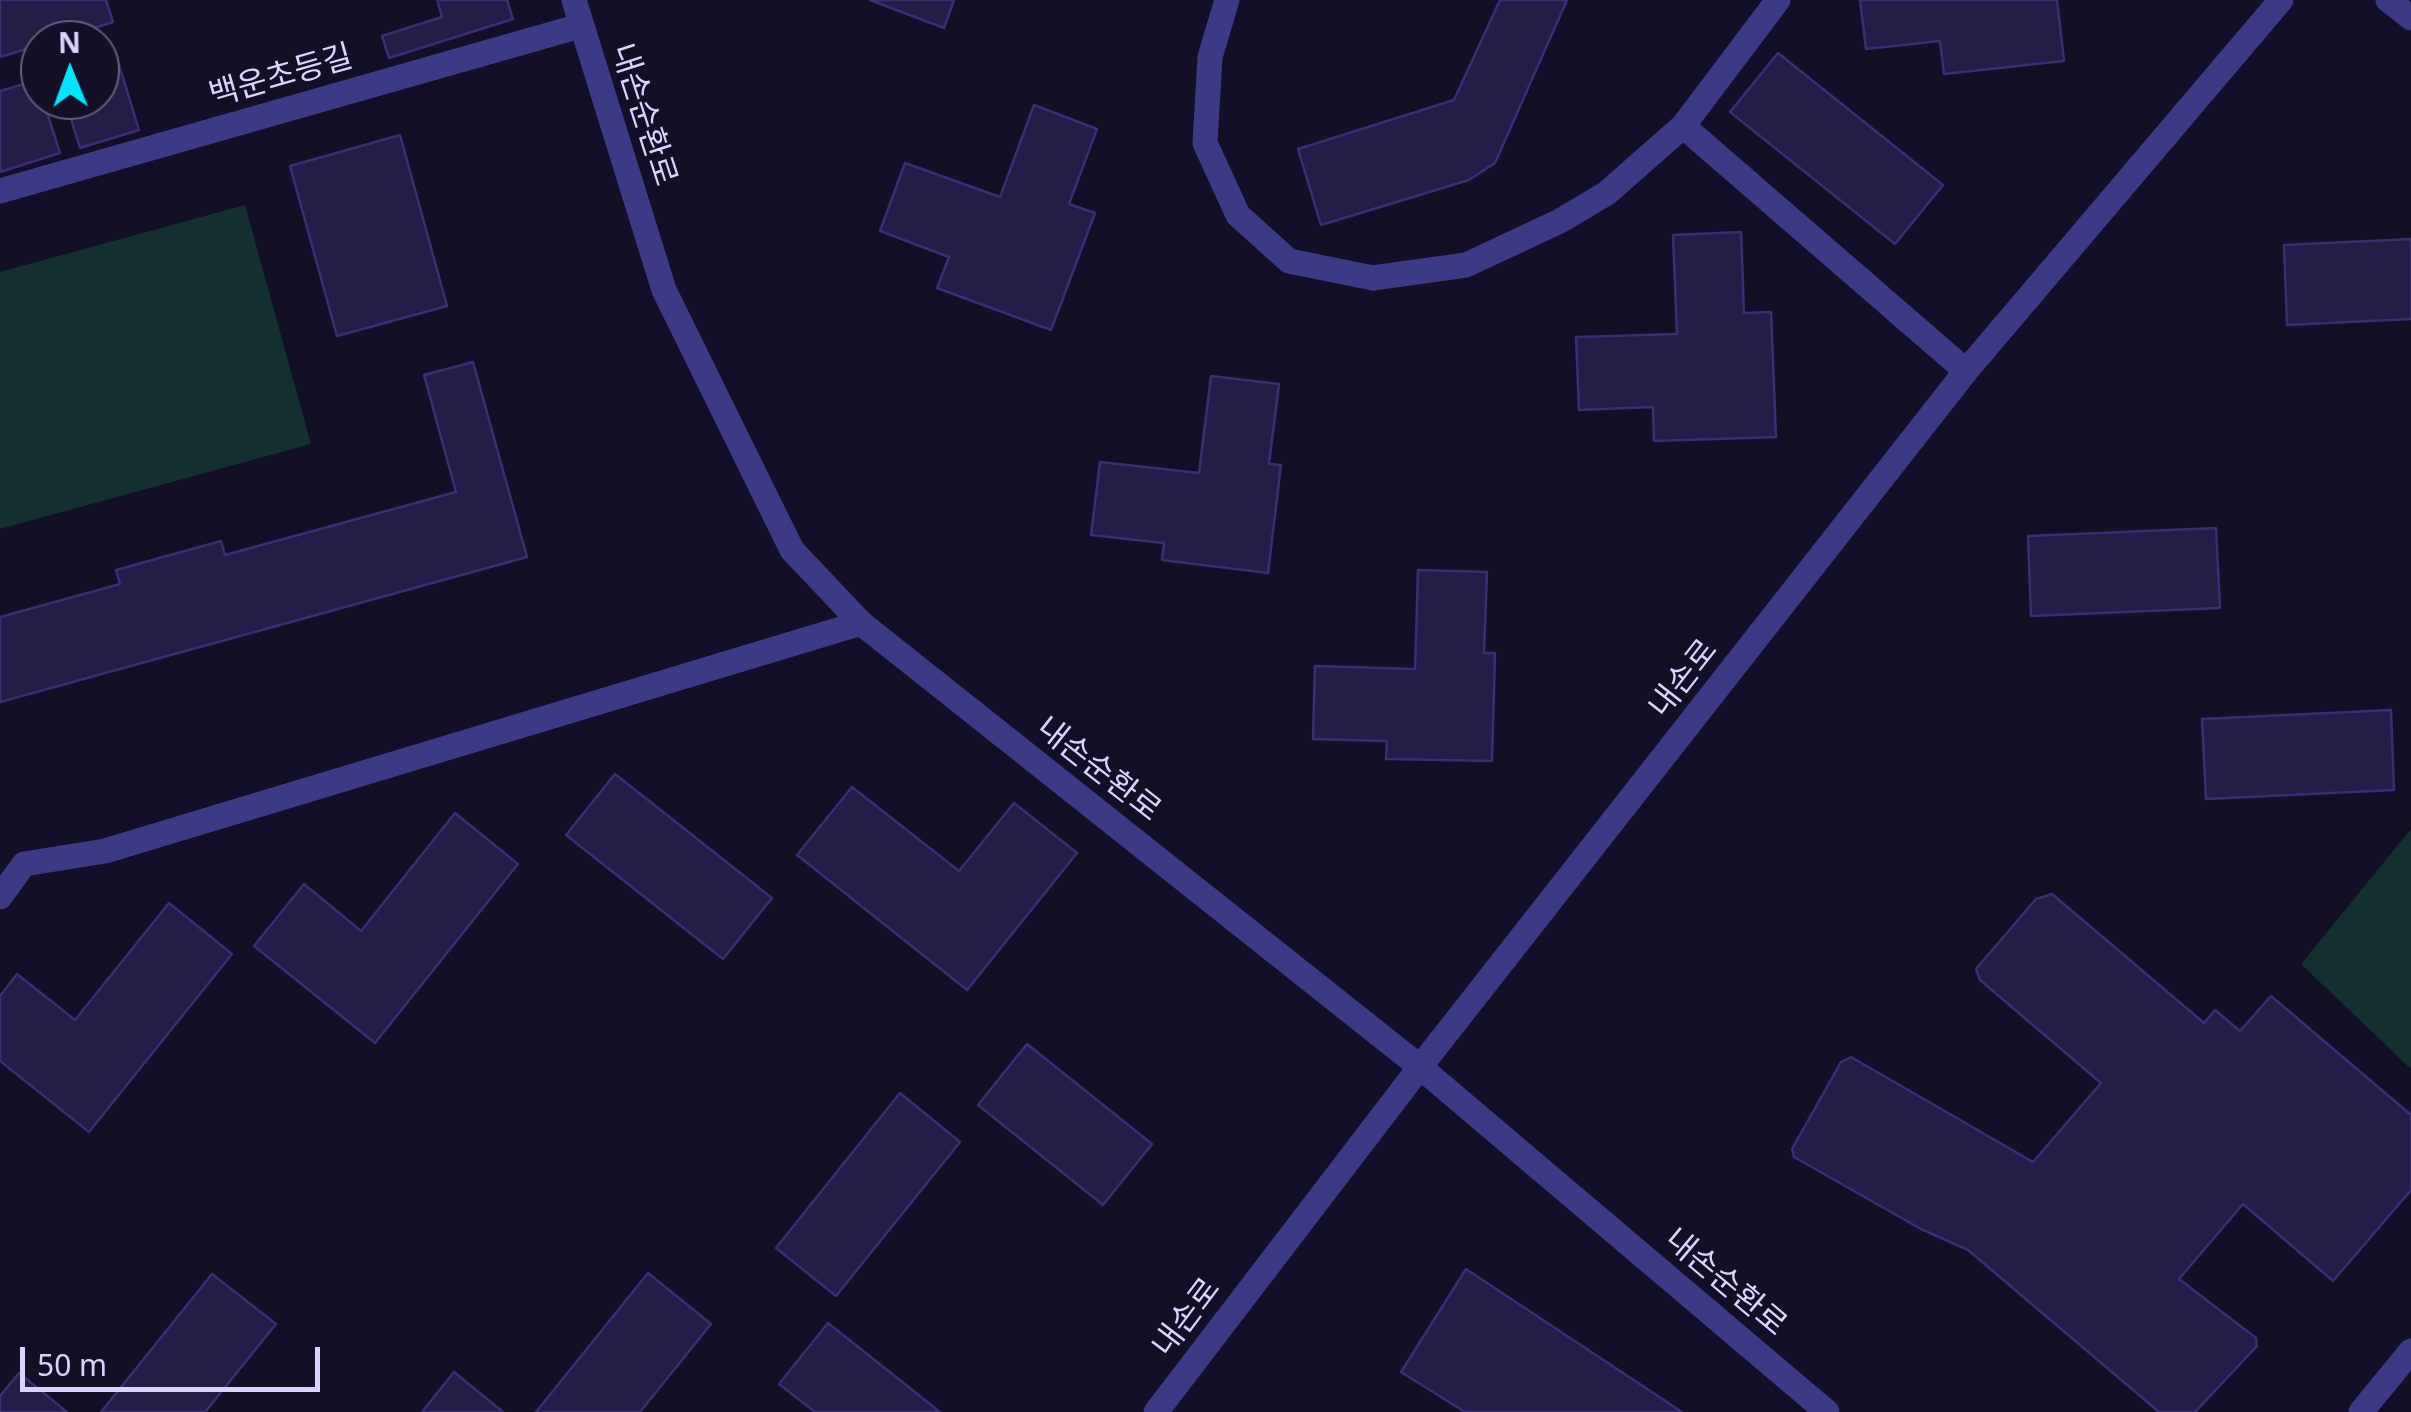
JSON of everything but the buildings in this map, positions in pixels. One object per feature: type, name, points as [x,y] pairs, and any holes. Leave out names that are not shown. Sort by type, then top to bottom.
[{"type":"street","name":"내손순환로","points":[[574,0],[664,290],[792,550],[861,623],[1420,1067],[1827,1412]]},
{"type":"street","points":[[1227,0],[1210,57],[1205,144],[1238,215],[1289,262],[1373,278],[1466,265],[1560,221],[1607,192],[1684,126],[1778,0]]},
{"type":"street","name":"내손로","points":[[1156,1412],[1420,1067],[1966,371],[2281,0]]},
{"type":"street","points":[[2388,0],[2411,18]]},
{"type":"street","name":"백운초등길","points":[[0,191],[580,26]]},
{"type":"street","points":[[1684,126],[1966,371]]},
{"type":"street","points":[[0,896],[24,864],[105,851],[861,623]]},
{"type":"street","points":[[2361,1412],[2411,1351]]},
{"type":"green space","points":[[245,205],[311,444],[0,529],[0,272]]},
{"type":"green space","points":[[2411,829],[2411,1069],[2301,964]]}]
